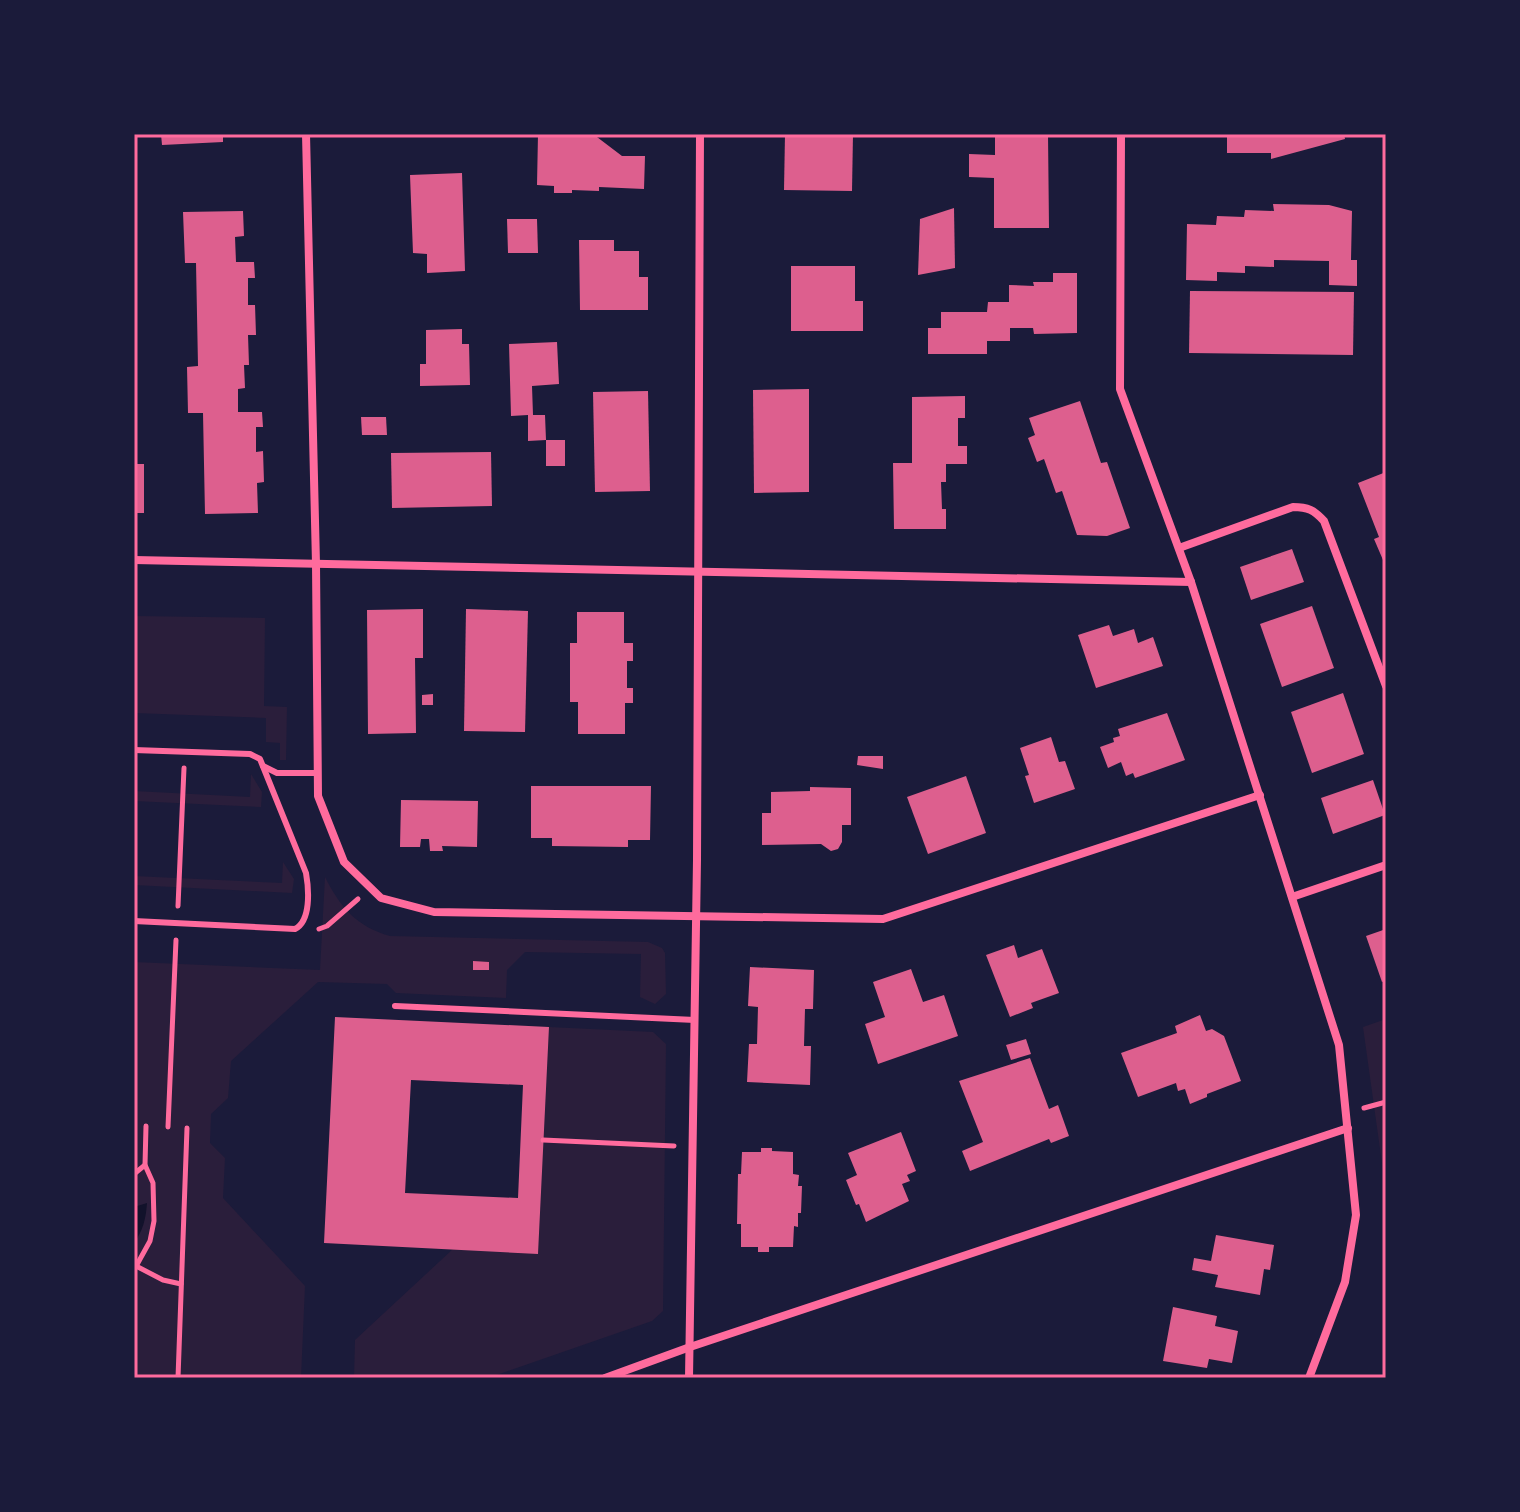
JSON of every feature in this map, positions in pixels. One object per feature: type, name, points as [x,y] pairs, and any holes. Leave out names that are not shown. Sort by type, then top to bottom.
[{"type":"street","points":[[306,134],[318,796],[344,862],[381,898],[434,912],[883,919],[1260,795]]},
{"type":"street","points":[[689,1378],[696,918],[700,134]]},
{"type":"street","points":[[1121,134],[1120,389],[1191,582],[1339,1045],[1356,1215],[1345,1282],[1309,1378]]},
{"type":"street","points":[[1179,548],[1293,507],[1307,507],[1317,513],[1324,521],[1386,686]]},
{"type":"street","points":[[134,560],[1191,582]]},
{"type":"street","points":[[1292,897],[1386,865]]},
{"type":"street","points":[[605,1378],[1348,1128]]},
{"type":"lane","points":[[134,750],[250,754],[260,759],[306,873],[305,916],[302,925],[295,929],[134,921]]},
{"type":"lane","points":[[263,766],[277,773],[318,773]]},
{"type":"lane","points":[[395,1006],[695,1020]]},
{"type":"path","points":[[302,925],[322,929],[370,887]]},
{"type":"path","points":[[146,1126],[145,1165],[153,1183],[154,1221],[150,1241],[135,1268],[181,1284]]},
{"type":"path","points":[[178,1378],[187,1128]]},
{"type":"path","points":[[543,1140],[693,1147]]},
{"type":"path","points":[[134,1174],[145,1165]]},
{"type":"shaded area","points":[[134,616],[265,618],[264,706],[287,707],[286,760],[280,760],[280,743],[266,742],[266,718],[134,713]]},
{"type":"shaded area","points":[[251,774],[262,792],[261,807],[134,801],[134,791],[250,797]]},
{"type":"shaded area","points":[[283,862],[294,879],[292,893],[134,885],[134,876],[282,883]]},
{"type":"shaded area","points":[[325,877],[351,914],[368,927],[390,936],[648,942],[662,948],[665,953],[666,994],[655,1004],[640,997],[641,954],[525,952],[507,970],[506,998],[396,993],[387,984],[318,982],[231,1061],[228,1098],[211,1114],[210,1143],[225,1158],[223,1198],[305,1286],[301,1378],[134,1378],[134,962],[320,970]]},
{"type":"shaded area","points":[[1386,1019],[1386,1192],[1363,1027]]},
{"type":"shaded area","points":[[549,1027],[653,1032],[666,1044],[663,1311],[652,1321],[488,1378],[354,1378],[355,1340],[453,1249],[538,1253]]},
{"type":"shaded area","points":[[147,1203],[144,1224],[134,1243],[134,1207]]},
{"type":"building","points":[[161,134],[223,134],[223,142],[162,145]]},
{"type":"building","points":[[538,134],[593,134],[622,156],[645,156],[644,189],[599,187],[599,191],[554,193],[554,186],[537,185]]},
{"type":"building","points":[[785,134],[853,134],[852,191],[784,190]]},
{"type":"building","points":[[995,134],[1048,134],[1049,228],[994,228],[994,178],[969,177],[969,154],[995,155]]},
{"type":"building","points":[[1227,134],[1344,134],[1345,139],[1271,159],[1271,153],[1227,153]]},
{"type":"building","points":[[462,173],[465,271],[427,273],[427,254],[413,253],[410,175]]},
{"type":"building","points":[[1273,204],[1329,205],[1352,211],[1351,260],[1357,260],[1357,286],[1329,285],[1329,261],[1274,260],[1274,267],[1245,266],[1245,273],[1217,272],[1217,281],[1186,280],[1187,224],[1216,225],[1217,216],[1244,217],[1245,210],[1274,211]]},
{"type":"building","points":[[954,208],[955,268],[918,275],[920,219]]},
{"type":"building","points":[[243,211],[244,236],[235,237],[236,262],[254,262],[255,278],[248,278],[248,305],[255,305],[256,335],[248,335],[249,365],[244,365],[245,388],[238,389],[238,412],[262,412],[263,427],[256,427],[256,452],[263,451],[264,482],[257,483],[258,513],[205,514],[203,413],[188,413],[187,367],[198,366],[196,263],[185,263],[183,212]]},
{"type":"building","points":[[507,219],[537,219],[538,253],[508,253]]},
{"type":"building","points":[[579,240],[614,240],[614,251],[639,251],[639,277],[648,277],[648,310],[580,310]]},
{"type":"building","points":[[791,266],[855,266],[855,301],[863,301],[863,331],[791,331]]},
{"type":"building","points":[[1053,273],[1077,273],[1077,333],[1034,334],[1033,328],[1010,328],[1010,341],[987,341],[987,354],[928,354],[928,328],[941,328],[941,312],[987,312],[988,302],[1009,302],[1009,285],[1034,286],[1033,282],[1053,282]]},
{"type":"building","points":[[1190,291],[1354,292],[1353,355],[1189,353]]},
{"type":"building","points":[[462,329],[462,344],[469,344],[470,385],[420,386],[420,364],[426,364],[426,330]]},
{"type":"building","points":[[557,342],[559,384],[532,386],[533,415],[545,415],[546,440],[528,441],[528,415],[511,416],[509,344]]},
{"type":"building","points":[[809,389],[809,492],[754,493],[753,390]]},
{"type":"building","points":[[648,391],[650,491],[595,492],[593,392]]},
{"type":"building","points":[[965,396],[965,418],[958,418],[958,446],[967,446],[967,464],[946,464],[946,482],[941,482],[946,529],[894,529],[893,463],[912,463],[912,397]]},
{"type":"building","points":[[1080,401],[1101,463],[1107,462],[1130,528],[1107,536],[1077,535],[1062,491],[1056,493],[1044,459],[1037,462],[1028,438],[1035,435],[1029,418]]},
{"type":"building","points":[[361,417],[386,417],[387,435],[362,435]]},
{"type":"building","points":[[546,440],[565,440],[565,466],[546,466]]},
{"type":"building","points":[[491,452],[492,506],[392,508],[391,453]]},
{"type":"building","points":[[134,464],[144,464],[144,513],[134,513]]},
{"type":"building","points":[[1386,472],[1386,567],[1374,539],[1379,537],[1358,483]]},
{"type":"building","points":[[1292,549],[1304,582],[1251,600],[1240,567]]},
{"type":"building","points":[[1312,606],[1334,668],[1282,687],[1260,624]]},
{"type":"building","points":[[423,609],[423,658],[415,658],[416,733],[368,734],[367,610]]},
{"type":"building","points":[[466,609],[528,611],[525,732],[464,731]]},
{"type":"building","points":[[577,612],[624,612],[624,643],[633,643],[633,661],[627,661],[627,688],[633,688],[633,703],[625,703],[625,734],[578,734],[578,702],[570,702],[570,643],[577,643]]},
{"type":"building","points":[[1109,625],[1113,636],[1134,629],[1138,643],[1153,637],[1163,666],[1096,688],[1078,635]]},
{"type":"building","points":[[1343,693],[1364,754],[1312,773],[1291,712]]},
{"type":"building","points":[[433,694],[433,705],[422,705],[422,695]]},
{"type":"building","points":[[1167,713],[1185,760],[1135,778],[1133,773],[1126,776],[1121,762],[1108,768],[1100,747],[1120,736],[1118,729]]},
{"type":"building","points":[[1051,737],[1059,762],[1065,761],[1075,789],[1034,803],[1020,748]]},
{"type":"building","points":[[858,756],[883,756],[883,769],[857,765]]},
{"type":"building","points":[[966,776],[986,833],[928,854],[907,797]]},
{"type":"building","points":[[1373,780],[1385,815],[1333,834],[1321,798]]},
{"type":"building","points":[[531,786],[651,786],[650,840],[628,840],[628,847],[552,846],[552,838],[531,838]]},
{"type":"building","points":[[810,787],[851,788],[851,825],[842,825],[842,842],[838,849],[831,851],[821,844],[762,845],[762,813],[771,813],[771,792],[810,791]]},
{"type":"building","points":[[401,800],[478,801],[477,847],[442,846],[443,851],[430,851],[429,839],[421,839],[420,847],[400,847]]},
{"type":"building","points":[[1386,929],[1386,980],[1382,982],[1366,936]]},
{"type":"building","points":[[1014,945],[1018,958],[1042,949],[1059,993],[1031,1003],[1033,1008],[1010,1017],[986,955]]},
{"type":"building","points":[[473,961],[489,962],[489,970],[473,970]]},
{"type":"building","points":[[750,967],[814,970],[813,1009],[805,1009],[804,1046],[811,1046],[810,1085],[747,1082],[749,1044],[757,1044],[758,1007],[748,1006]]},
{"type":"building","points":[[911,969],[923,1002],[944,995],[958,1036],[878,1064],[865,1024],[885,1017],[873,982]]},
{"type":"building","points":[[1200,1015],[1206,1031],[1212,1029],[1224,1036],[1241,1081],[1190,1104],[1185,1089],[1178,1091],[1176,1083],[1138,1097],[1121,1053],[1177,1033],[1175,1026]]},
{"type":"building","points":[[335,1017],[549,1027],[538,1254],[324,1243]],"holes":[[[411,1080],[523,1085],[518,1198],[405,1193]]]},
{"type":"building","points":[[1026,1039],[1031,1054],[1011,1060],[1006,1045]]},
{"type":"building","points":[[1030,1058],[1049,1109],[1058,1105],[1069,1136],[1051,1143],[1049,1139],[970,1171],[962,1151],[983,1142],[959,1081]]},
{"type":"building","points":[[901,1132],[916,1171],[907,1175],[910,1181],[902,1184],[909,1201],[866,1222],[846,1180],[857,1175],[848,1153]]},
{"type":"building","points":[[761,1148],[793,1152],[793,1174],[799,1175],[798,1186],[802,1186],[801,1213],[798,1213],[798,1227],[794,1226],[793,1247],[769,1247],[769,1252],[758,1252],[758,1247],[741,1247],[741,1224],[737,1224],[738,1174],[741,1174],[742,1152],[761,1152]]},
{"type":"building","points":[[1216,1235],[1274,1245],[1270,1270],[1264,1269],[1260,1295],[1215,1287],[1218,1275],[1192,1270],[1194,1258],[1211,1261]]},
{"type":"building","points":[[1173,1307],[1217,1316],[1215,1326],[1238,1331],[1232,1363],[1209,1359],[1207,1368],[1163,1361]]}]
